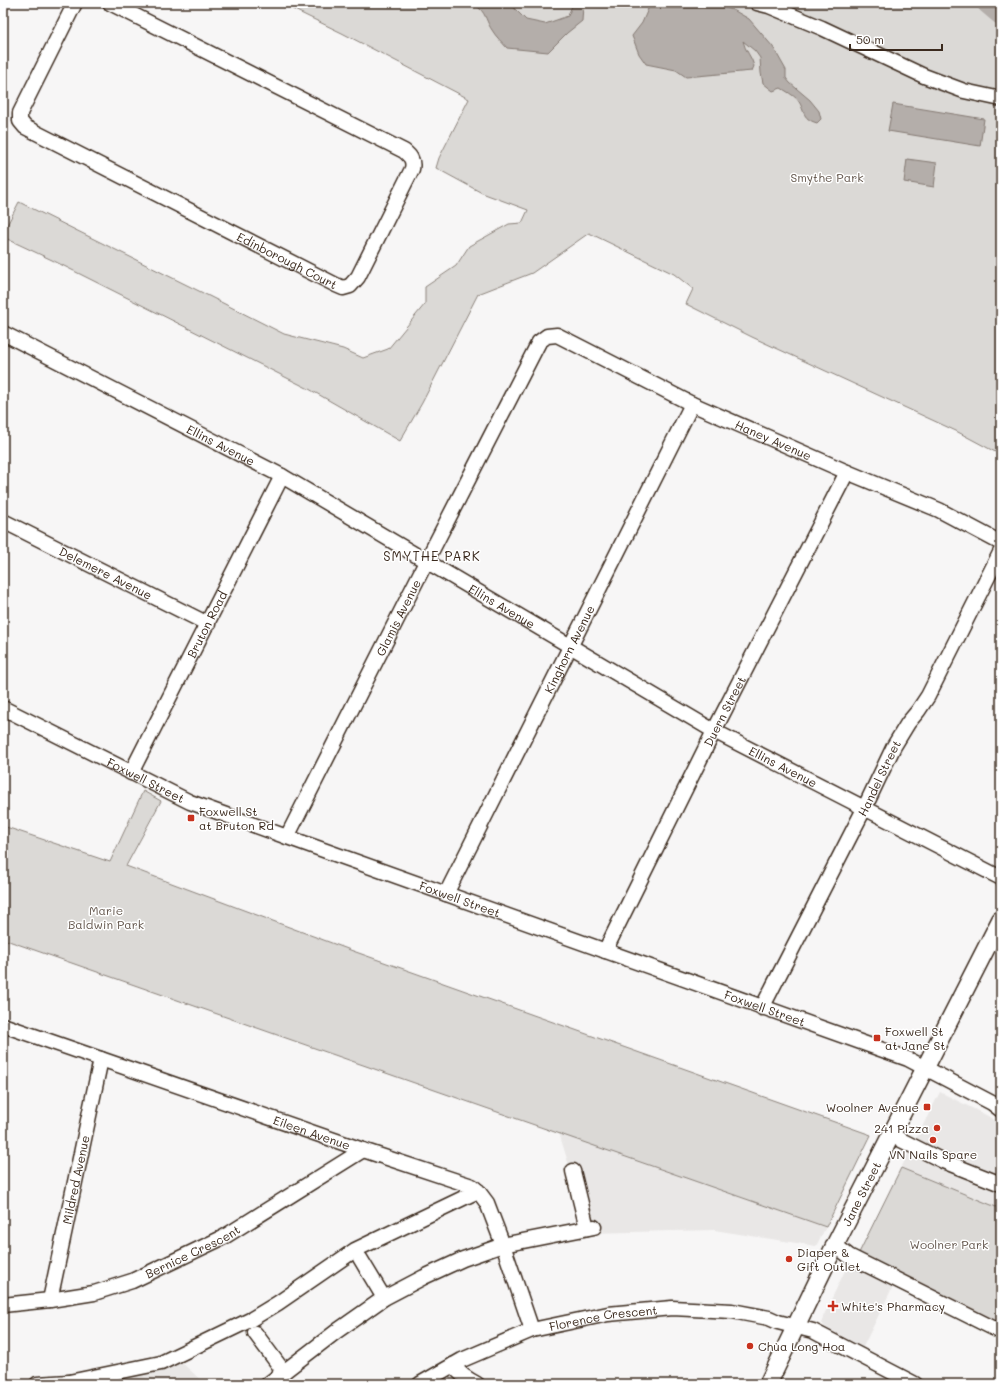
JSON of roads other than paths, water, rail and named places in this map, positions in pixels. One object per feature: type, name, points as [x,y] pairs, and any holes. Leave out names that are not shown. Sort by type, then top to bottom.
[{"type":"main road","name":"Jane Street","points":[[768,1384],[835,1245],[1001,919]]},
{"type":"street","name":"Edinborough Court","points":[[75,3],[20,113],[20,121],[25,127],[336,285],[343,288],[350,286],[358,277],[412,169],[412,160],[409,155],[404,151],[110,3]]},
{"type":"street","points":[[757,3],[769,6],[822,28],[924,76],[964,91],[1001,98]]},
{"type":"street","name":"Ellins Avenue","points":[[3,334],[282,476],[714,731],[1001,878]]},
{"type":"street","name":"Haney Avenue","points":[[546,336],[557,335],[692,404],[847,472],[939,510],[1001,543]]},
{"type":"street","name":"Glamis Avenue","points":[[287,838],[539,342],[546,336]]},
{"type":"street","name":"Kinghorn Avenue","points":[[446,894],[692,404]]},
{"type":"street","name":"Duern Street","points":[[605,951],[714,731],[847,472]]},
{"type":"street","name":"Bruton Road","points":[[131,773],[282,476]]},
{"type":"street","name":"Delemere Avenue","points":[[3,521],[208,624]]},
{"type":"street","name":"Handel Street","points":[[762,1008],[864,809],[894,746],[908,723],[928,696],[1001,551]]},
{"type":"street","name":"Foxwell Street","points":[[3,708],[190,802],[287,838],[908,1059],[924,1069]]},
{"type":"street","name":"Eileen Avenue","points":[[3,1025],[447,1179],[469,1185],[478,1191]]},
{"type":"street","name":"Mildred Avenue","points":[[50,1300],[101,1059]]},
{"type":"street","points":[[924,1069],[945,1078],[1001,1110]]},
{"type":"street","points":[[891,1135],[943,1161],[1001,1184]]},
{"type":"street","name":"Bernice Crescent","points":[[3,1305],[94,1293],[132,1281],[224,1237],[363,1150]]},
{"type":"street","points":[[268,1384],[337,1331],[384,1298],[463,1259],[503,1245],[591,1227],[573,1171]]},
{"type":"street","points":[[36,1384],[69,1382],[161,1363],[250,1320],[278,1303],[355,1250],[478,1191],[487,1203],[532,1330]]},
{"type":"street","points":[[835,1245],[849,1256],[1001,1332]]},
{"type":"street","points":[[360,1258],[384,1298]]},
{"type":"street","name":"Florence Crescent","points":[[420,1384],[462,1360],[532,1330],[608,1314],[672,1308],[732,1311],[769,1318],[813,1331],[915,1384]]},
{"type":"street","points":[[255,1333],[284,1372]]},
{"type":"street","points":[[453,1365],[465,1378],[477,1384]]},
{"type":"waterway","points":[[988,3],[1001,14]]},
{"type":"place","name":"Foxwell St at Bruton Rd","points":[[191,818]]},
{"type":"place","name":"Foxwell St at Jane St","points":[[877,1038]]},
{"type":"place","name":"Woolner Avenue","points":[[927,1107]]},
{"type":"place","name":"241 Pizza","points":[[937,1128]]},
{"type":"place","name":"VN Nails Spare","points":[[933,1140]]},
{"type":"place","name":"Diaper & Gift Outlet","points":[[789,1259]]},
{"type":"place","name":"White's Pharmacy","points":[[833,1306]]},
{"type":"place","name":"Chùa Long Hoa","points":[[750,1346]]},
{"type":"district","name":"SMYTHE PARK","points":[[432,555]]},
{"type":"park label","name":"Smythe Park","points":[[827,177]]},
{"type":"park label","name":"Marie Baldwin Park","points":[[106,917]]},
{"type":"park label","name":"Woolner Park","points":[[949,1244]]}]
